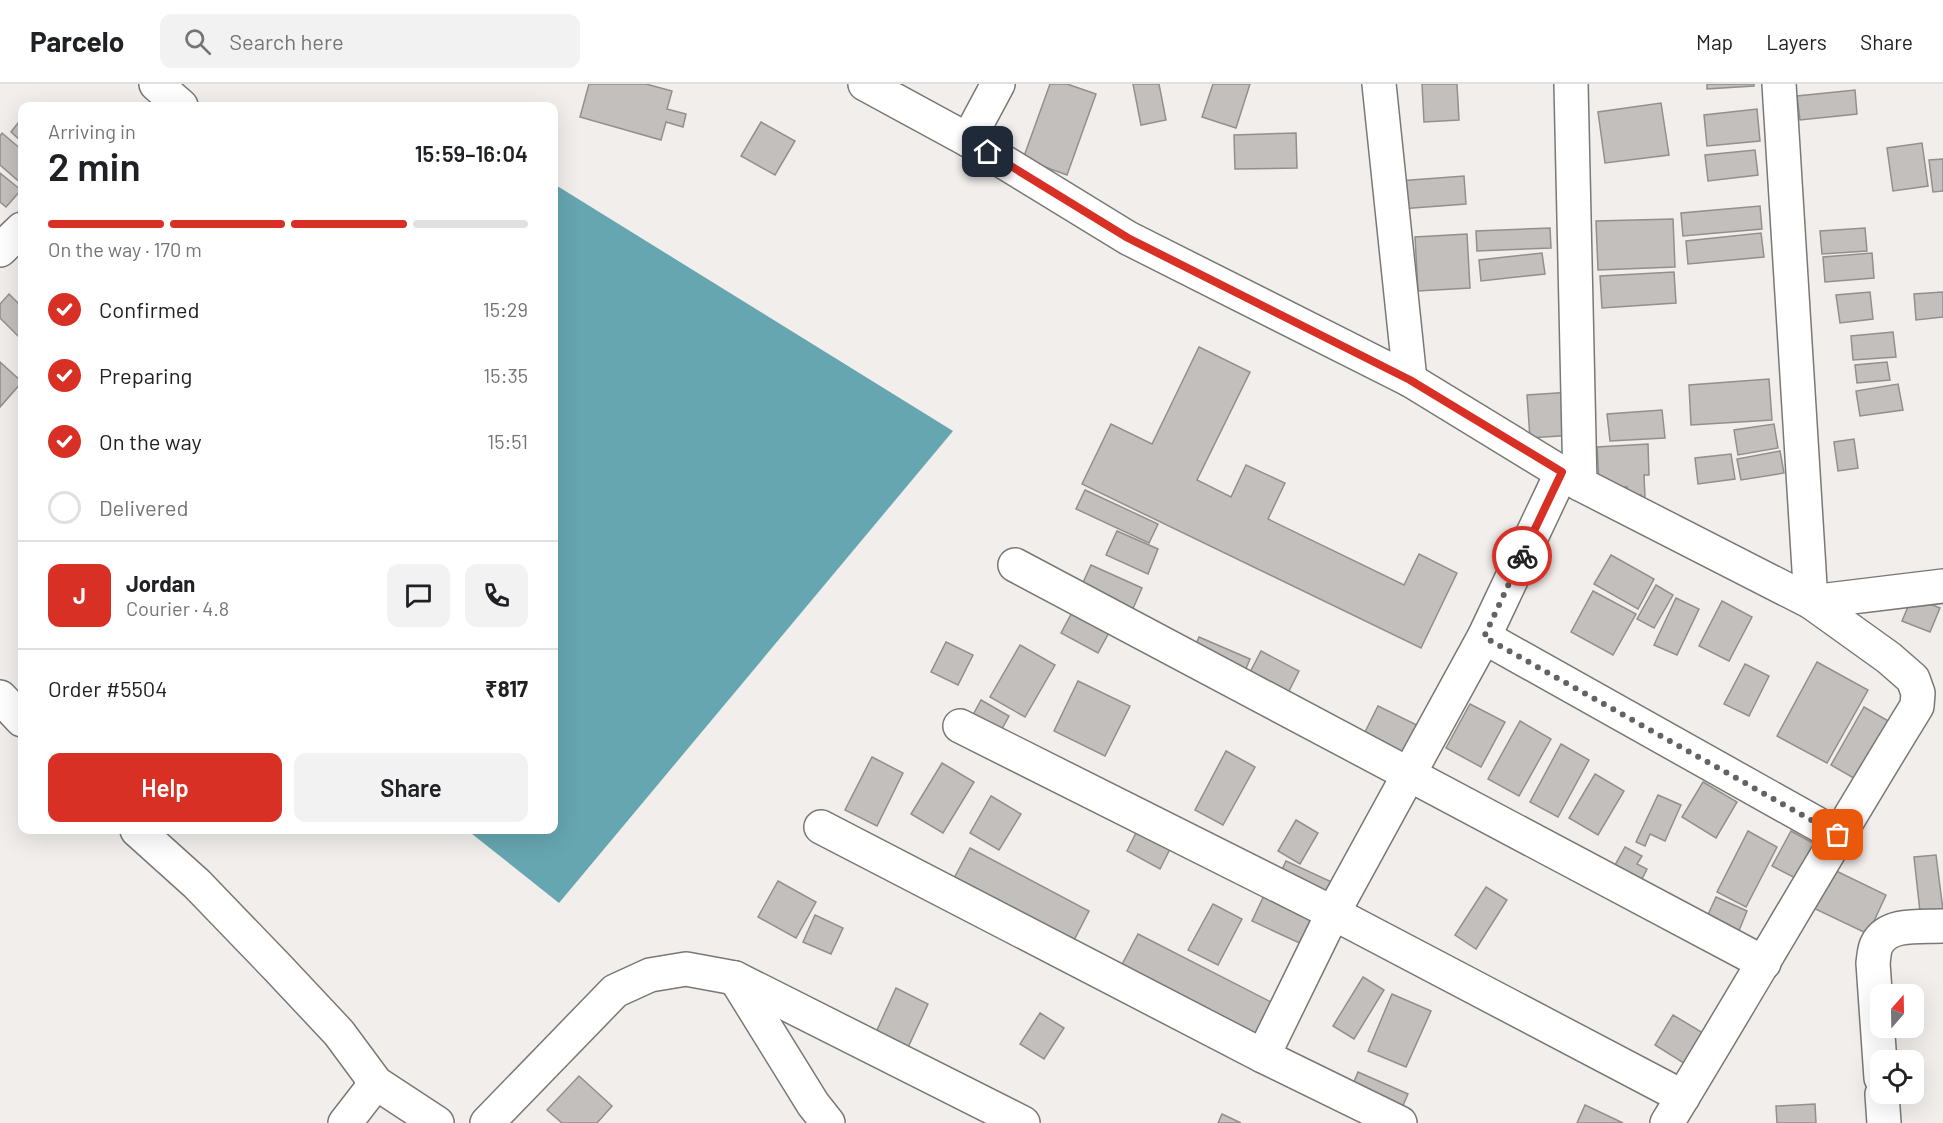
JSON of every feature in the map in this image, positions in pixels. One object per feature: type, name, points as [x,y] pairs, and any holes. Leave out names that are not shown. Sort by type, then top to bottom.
[{"type":"street","points":[[865,84],[968,140],[1128,238],[1410,380],[1571,478],[1811,602],[1889,658],[1913,679],[1918,693],[1917,706],[1675,1110],[1333,913],[960,726]]},
{"type":"street","points":[[968,140],[998,84]]},
{"type":"street","points":[[1379,84],[1410,380]]},
{"type":"street","points":[[1263,1056],[1333,913],[1571,478],[1571,84]]},
{"type":"street","points":[[1779,84],[1811,602]]},
{"type":"street","points":[[0,250],[18,233]]},
{"type":"street","points":[[1015,565],[1764,963]]},
{"type":"street","points":[[1811,602],[1943,586]]},
{"type":"street","points":[[1484,637],[1838,835]]},
{"type":"street","points":[[0,697],[18,716]]},
{"type":"street","points":[[821,827],[1263,1056],[1400,1123]]},
{"type":"street","points":[[141,834],[196,884],[286,976],[339,1033],[376,1083],[437,1123]]},
{"type":"street","points":[[1879,1050],[1873,963],[1876,945],[1893,929],[1943,926]]},
{"type":"street","points":[[487,1123],[615,991],[650,975],[686,969],[735,978],[1023,1123]]},
{"type":"street","points":[[735,978],[813,1104],[828,1123]]},
{"type":"street","points":[[345,1123],[376,1083]]},
{"type":"street","points":[[1883,1104],[1884,1123]]},
{"type":"water","points":[[558,186],[953,431],[559,903],[472,834],[558,834]]},
{"type":"building","points":[[589,84],[646,84],[672,91],[667,109],[686,114],[683,127],[666,122],[661,140],[580,117]]},
{"type":"building","points":[[1050,84],[1067,84],[1096,94],[1067,175],[1023,159]]},
{"type":"building","points":[[1133,84],[1159,84],[1166,120],[1141,125]]},
{"type":"building","points":[[1213,84],[1250,84],[1236,128],[1202,117]]},
{"type":"building","points":[[1422,84],[1457,84],[1459,120],[1424,122]]},
{"type":"building","points":[[1707,84],[1754,84],[1754,86],[1707,89]]},
{"type":"building","points":[[1855,90],[1857,114],[1800,120],[1797,96]]},
{"type":"building","points":[[1661,103],[1669,155],[1605,163],[1598,112]]},
{"type":"building","points":[[1757,109],[1760,141],[1707,146],[1704,115]]},
{"type":"building","points":[[761,122],[795,141],[775,175],[741,156]]},
{"type":"building","points":[[18,123],[18,138],[11,132]]},
{"type":"building","points":[[2,133],[18,147],[18,181],[0,165],[0,136]]},
{"type":"building","points":[[1296,133],[1297,168],[1235,169],[1234,135]]},
{"type":"building","points":[[1922,143],[1928,186],[1893,191],[1887,148]]},
{"type":"building","points":[[1755,150],[1758,175],[1708,181],[1705,155]]},
{"type":"building","points":[[1943,159],[1943,191],[1933,192],[1929,160]]},
{"type":"building","points":[[0,173],[18,188],[18,193],[6,207],[0,202]]},
{"type":"building","points":[[1464,176],[1466,204],[1400,209],[1398,181]]},
{"type":"building","points":[[1760,206],[1762,229],[1683,236],[1681,213]]},
{"type":"building","points":[[1673,219],[1675,267],[1598,270],[1596,221]]},
{"type":"building","points":[[1550,228],[1551,248],[1477,251],[1476,231]]},
{"type":"building","points":[[1865,228],[1867,251],[1822,254],[1820,231]]},
{"type":"building","points":[[1761,233],[1764,257],[1688,264],[1686,241]]},
{"type":"building","points":[[1467,234],[1470,288],[1418,291],[1415,237]]},
{"type":"building","points":[[1542,253],[1545,274],[1481,281],[1479,260]]},
{"type":"building","points":[[1872,253],[1874,278],[1825,282],[1823,257]]},
{"type":"building","points":[[1674,272],[1676,303],[1602,308],[1600,276]]},
{"type":"building","points":[[1870,292],[1873,319],[1840,323],[1836,295]]},
{"type":"building","points":[[1943,292],[1943,317],[1916,320],[1914,294]]},
{"type":"building","points":[[9,294],[18,303],[18,336],[0,318],[0,304]]},
{"type":"building","points":[[1893,332],[1896,357],[1853,360],[1851,336]]},
{"type":"building","points":[[1199,347],[1250,372],[1197,480],[1231,497],[1246,465],[1285,483],[1268,519],[1404,585],[1419,554],[1457,573],[1421,648],[1082,484],[1111,424],[1152,444]]},
{"type":"building","points":[[0,362],[18,378],[18,387],[0,407]]},
{"type":"building","points":[[1887,362],[1890,380],[1857,383],[1855,365]]},
{"type":"building","points":[[1769,379],[1772,420],[1691,425],[1689,385]]},
{"type":"building","points":[[1898,384],[1903,410],[1860,416],[1856,391]]},
{"type":"building","points":[[1571,392],[1574,435],[1530,438],[1527,395]]},
{"type":"building","points":[[1662,410],[1665,438],[1610,441],[1607,414]]},
{"type":"building","points":[[1774,424],[1778,448],[1738,455],[1734,430]]},
{"type":"building","points":[[1854,439],[1858,468],[1838,471],[1834,442]]},
{"type":"building","points":[[1648,444],[1649,475],[1644,475],[1645,498],[1641,498],[1641,495],[1627,496],[1627,487],[1612,487],[1599,483],[1597,447]]},
{"type":"building","points":[[1780,451],[1784,473],[1741,480],[1737,459]]},
{"type":"building","points":[[1731,454],[1735,479],[1698,484],[1695,458]]},
{"type":"building","points":[[1085,490],[1158,524],[1149,543],[1076,509]]},
{"type":"building","points":[[1117,531],[1158,549],[1148,574],[1106,555]]},
{"type":"building","points":[[1611,555],[1654,579],[1638,609],[1594,584]]},
{"type":"building","points":[[1091,565],[1142,588],[1128,620],[1076,598]]},
{"type":"building","points":[[1656,585],[1673,595],[1654,628],[1637,619]]},
{"type":"building","points":[[1593,591],[1636,614],[1613,655],[1571,632]]},
{"type":"building","points":[[1912,597],[1940,608],[1930,632],[1902,621]]},
{"type":"building","points":[[1676,598],[1699,609],[1677,655],[1654,645]]},
{"type":"building","points":[[1722,601],[1752,617],[1729,661],[1699,646]]},
{"type":"building","points":[[1075,607],[1112,627],[1098,653],[1061,633]]},
{"type":"building","points":[[1199,637],[1250,659],[1242,678],[1191,656]]},
{"type":"building","points":[[946,642],[973,655],[958,685],[931,672]]},
{"type":"building","points":[[1020,645],[1055,665],[1025,717],[990,697]]},
{"type":"building","points":[[1261,651],[1299,671],[1285,699],[1246,680]]},
{"type":"building","points":[[1817,662],[1868,690],[1827,763],[1777,736]]},
{"type":"building","points":[[1745,664],[1769,676],[1749,716],[1724,704]]},
{"type":"building","points":[[1078,681],[1130,706],[1105,756],[1054,731]]},
{"type":"building","points":[[981,700],[1009,716],[987,756],[959,741]]},
{"type":"building","points":[[1470,704],[1505,722],[1481,767],[1446,748]]},
{"type":"building","points":[[1378,706],[1427,730],[1410,764],[1361,740]]},
{"type":"building","points":[[1864,707],[1897,726],[1864,784],[1831,765]]},
{"type":"building","points":[[1520,721],[1551,739],[1519,796],[1488,779]]},
{"type":"building","points":[[1561,744],[1589,760],[1558,817],[1530,802]]},
{"type":"building","points":[[1226,751],[1255,767],[1223,825],[1195,810]]},
{"type":"building","points":[[872,757],[903,773],[877,826],[845,810]]},
{"type":"building","points":[[942,763],[974,782],[943,833],[911,814]]},
{"type":"building","points":[[1595,774],[1624,791],[1598,835],[1569,818]]},
{"type":"building","points":[[1703,782],[1737,802],[1716,838],[1682,817]]},
{"type":"building","points":[[1658,795],[1681,805],[1665,841],[1650,834],[1645,846],[1636,842]]},
{"type":"building","points":[[991,796],[1021,814],[999,850],[970,833]]},
{"type":"building","points":[[1143,819],[1176,837],[1160,869],[1127,851]]},
{"type":"building","points":[[1296,820],[1318,833],[1300,864],[1278,851]]},
{"type":"building","points":[[1748,831],[1777,847],[1746,907],[1717,892]]},
{"type":"building","points":[[1791,831],[1822,848],[1803,882],[1772,866]]},
{"type":"building","points":[[1625,847],[1642,856],[1637,864],[1647,869],[1641,881],[1614,867]]},
{"type":"building","points":[[970,848],[1089,911],[1070,948],[951,884]]},
{"type":"building","points":[[1936,855],[1943,910],[1920,912],[1914,857]]},
{"type":"building","points":[[1286,861],[1334,883],[1321,909],[1274,887]]},
{"type":"building","points":[[1828,867],[1886,895],[1868,934],[1809,906]]},
{"type":"building","points":[[778,881],[816,902],[796,938],[758,917]]},
{"type":"building","points":[[1268,887],[1322,912],[1306,946],[1252,921]]},
{"type":"building","points":[[1486,887],[1507,900],[1476,949],[1455,935]]},
{"type":"building","points":[[1716,897],[1747,911],[1738,933],[1706,919]]},
{"type":"building","points":[[1213,904],[1242,919],[1218,965],[1188,950]]},
{"type":"building","points":[[815,915],[843,928],[831,954],[803,942]]},
{"type":"building","points":[[1138,934],[1273,1003],[1253,1043],[1117,974]]},
{"type":"building","points":[[1363,977],[1384,990],[1354,1039],[1333,1026]]},
{"type":"building","points":[[896,988],[928,1004],[905,1054],[873,1039]]},
{"type":"building","points":[[1392,994],[1431,1011],[1406,1067],[1368,1051]]},
{"type":"building","points":[[1040,1013],[1064,1028],[1044,1059],[1020,1044]]},
{"type":"building","points":[[1673,1015],[1708,1036],[1690,1067],[1655,1045]]},
{"type":"building","points":[[1358,1072],[1408,1094],[1398,1117],[1348,1096]]},
{"type":"building","points":[[579,1076],[612,1106],[597,1123],[562,1123],[547,1110]]},
{"type":"building","points":[[1815,1104],[1816,1123],[1777,1123],[1776,1106]]},
{"type":"building","points":[[1585,1105],[1623,1123],[1577,1123]]},
{"type":"building","points":[[1222,1114],[1241,1123],[1218,1123]]},
{"type":"way so far","points":[[1522,556],[1484,637],[1838,835]]},
{"type":"route","points":[[988,152],[1128,238],[1410,380],[1562,472],[1522,556]]}]
